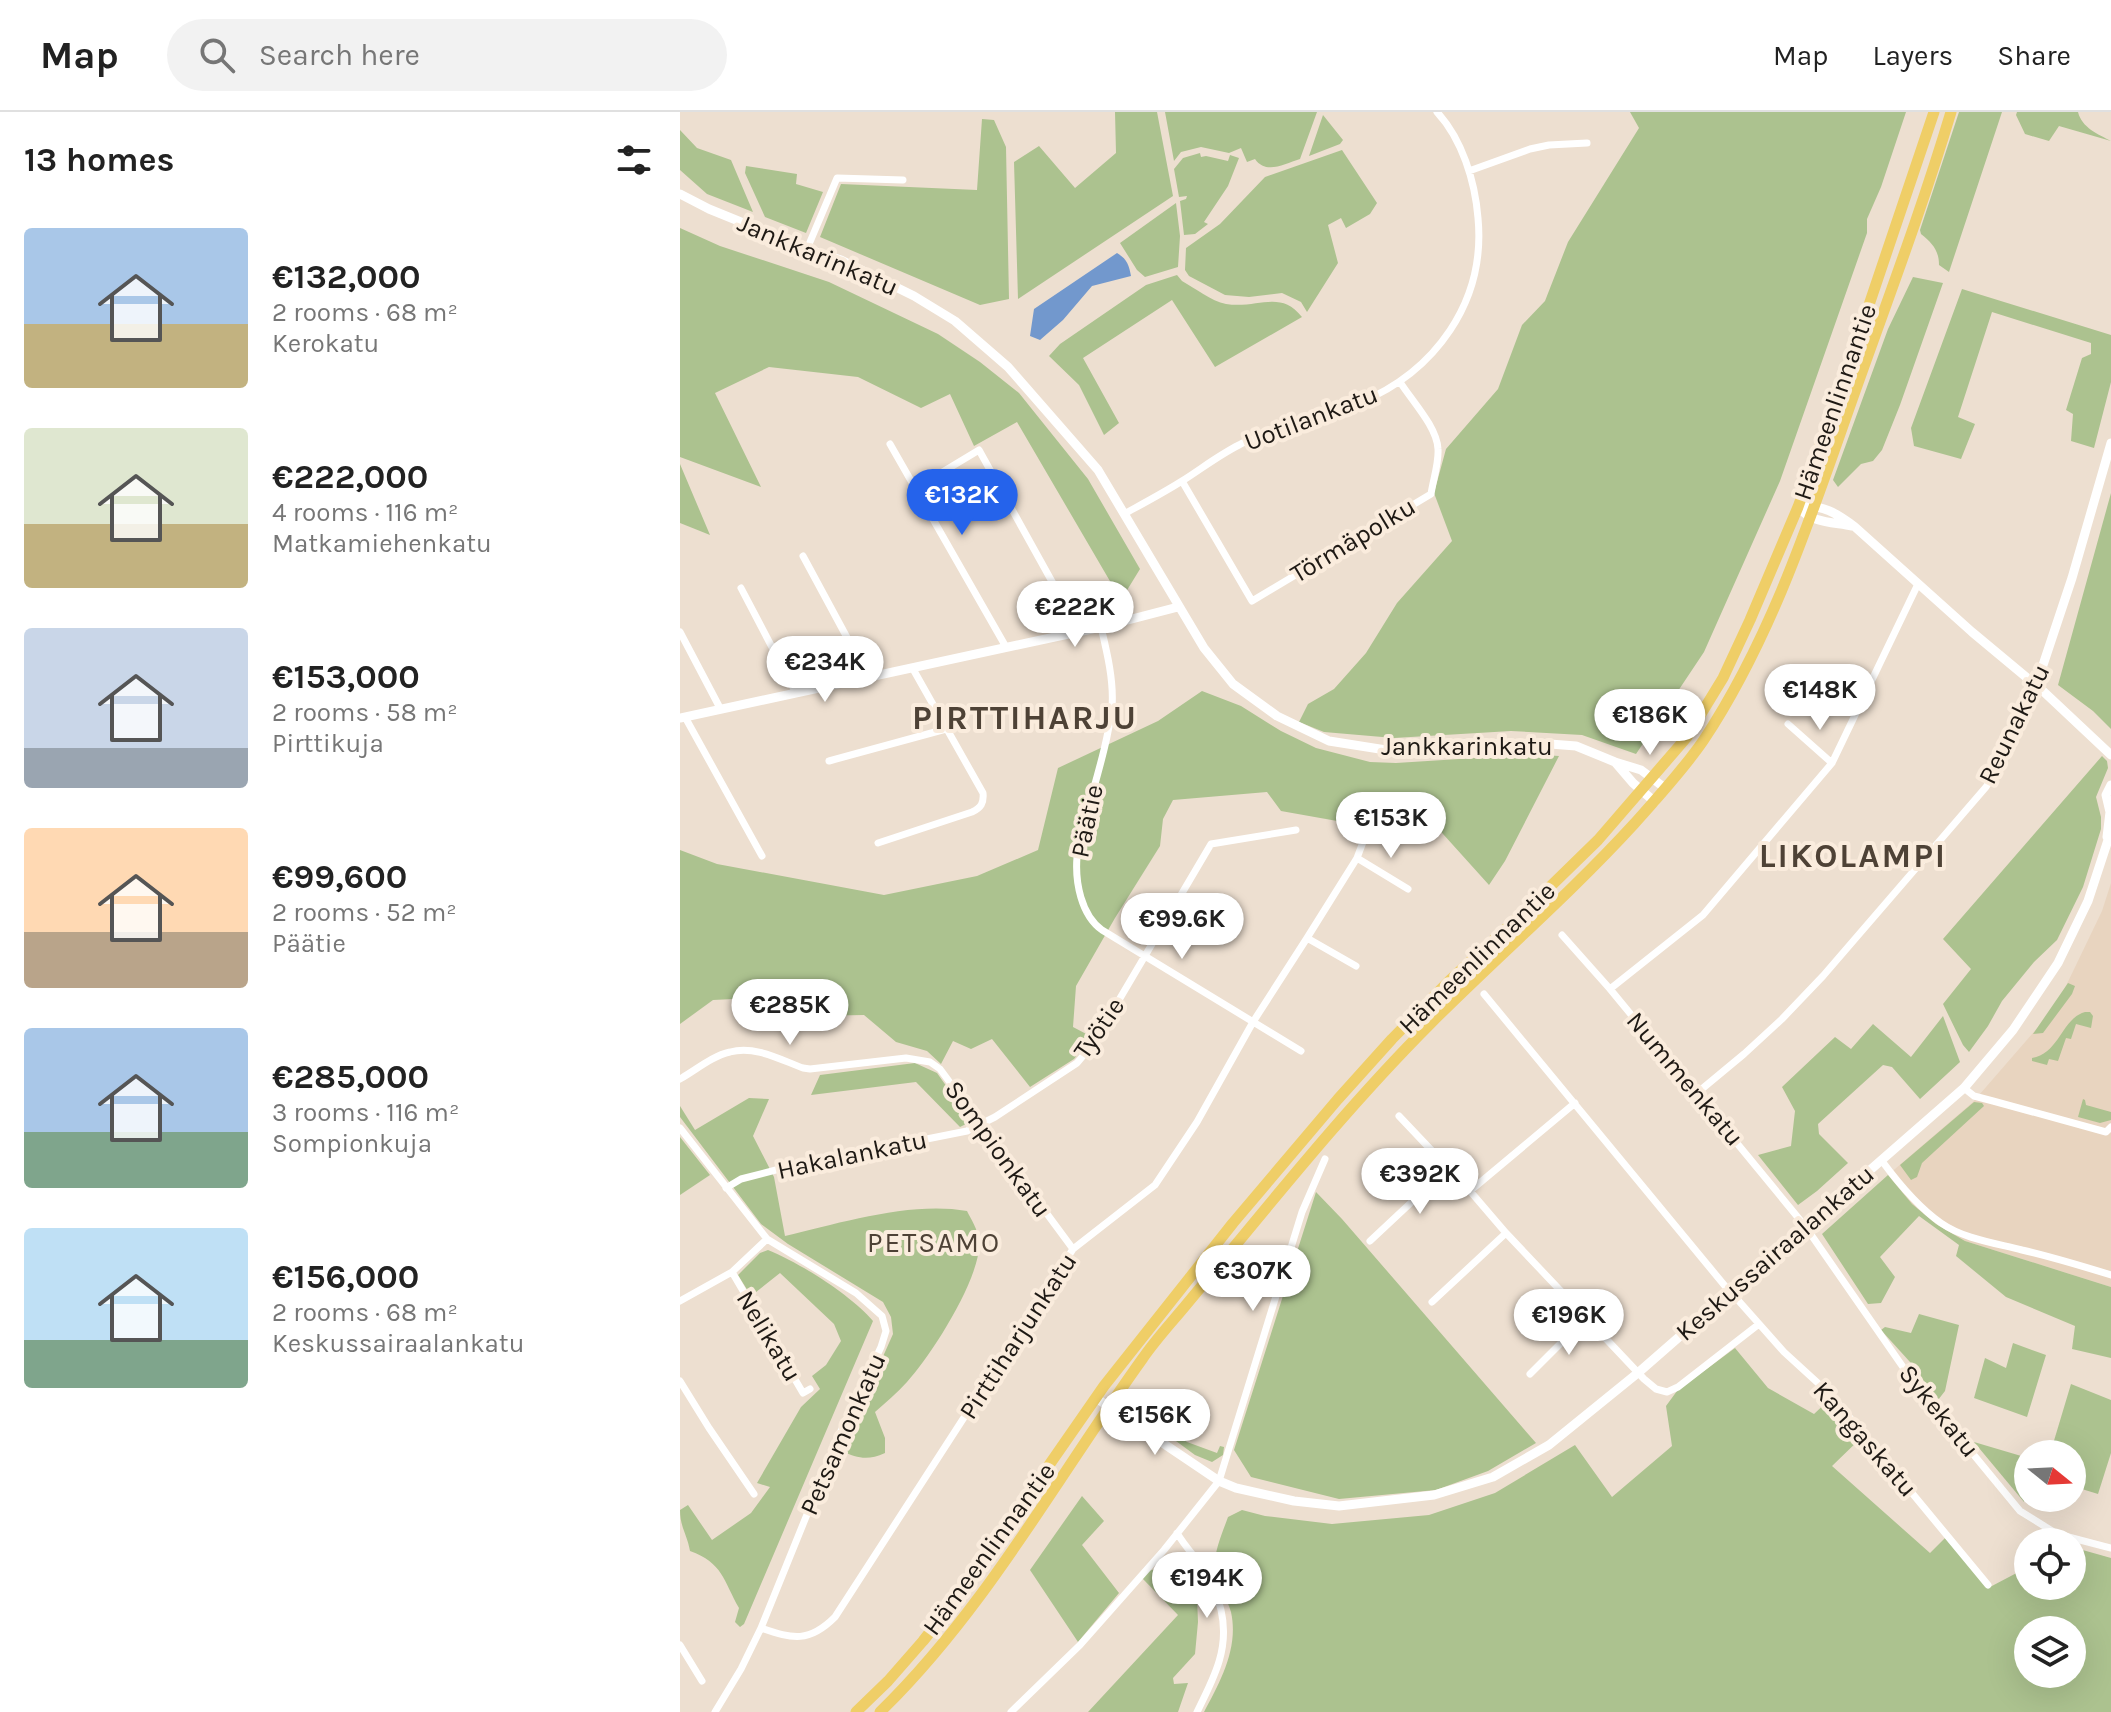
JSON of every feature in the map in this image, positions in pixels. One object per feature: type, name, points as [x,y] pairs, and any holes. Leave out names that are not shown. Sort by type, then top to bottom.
[{"type":"main road","name":"Hämeenlinnantie","points":[[856,1712],[923,1641],[956,1599],[1096,1398],[1233,1223],[1338,1099],[1450,980],[1598,840],[1687,737],[1723,678],[1798,507],[1934,112]]},
{"type":"main road","name":"Hämeenlinnantie","points":[[880,1712],[901,1692],[970,1608],[1146,1354],[1350,1110],[1402,1052],[1609,851],[1655,802],[1699,746],[1726,705],[1766,627],[1812,511],[1922,203],[1951,112]]},
{"type":"street","name":"Uotilankatu","points":[[1124,514],[1241,443],[1359,403],[1400,382],[1429,358],[1461,311],[1473,280],[1479,251],[1477,201],[1469,171],[1441,113]]},
{"type":"street","points":[[1469,171],[1530,149],[1587,143]]},
{"type":"street","points":[[807,249],[837,178],[903,180]]},
{"type":"street","name":"Jankkarinkatu","points":[[680,194],[709,209],[841,260],[914,296],[955,321],[1008,367],[1098,470],[1204,648],[1233,684],[1277,716],[1329,741],[1386,750],[1455,744],[1576,746],[1641,770],[1665,788]]},
{"type":"street","name":"Törmäpolku","points":[[1182,481],[1252,601],[1431,494],[1438,449],[1425,419],[1400,382]]},
{"type":"street","points":[[890,444],[1006,647]]},
{"type":"street","name":"Reunakatu","points":[[1697,1093],[1773,1028],[1823,976],[1986,787],[2001,763],[2036,686],[2072,578],[2110,447]]},
{"type":"street","points":[[916,488],[979,450],[1080,632]]},
{"type":"street","points":[[1798,507],[1803,513],[1812,511],[1855,527],[2111,755]]},
{"type":"street","points":[[803,556],[866,678]]},
{"type":"street","points":[[1610,989],[1703,915],[1832,763],[1918,584]]},
{"type":"street","points":[[741,588],[796,693]]},
{"type":"street","points":[[762,856],[682,717],[1080,632],[1178,607]]},
{"type":"street","name":"Päätie","points":[[1101,627],[1112,705],[1076,859],[1085,909],[1096,925],[1301,1051]]},
{"type":"street","points":[[680,632],[720,708]]},
{"type":"street","points":[[878,843],[972,812],[982,805],[983,793],[913,669]]},
{"type":"street","points":[[1788,724],[1832,763]]},
{"type":"street","points":[[829,761],[946,729]]},
{"type":"street","name":"Jankkarinkatu","points":[[1615,762],[1655,802]]},
{"type":"street","points":[[2106,844],[2110,804],[2106,795],[2111,785]]},
{"type":"street","name":"Työtie","points":[[979,1126],[1077,1063],[1093,1044],[1211,844],[1296,830]]},
{"type":"street","name":"Keskussairaalankatu","points":[[1096,1398],[1219,1481],[1281,1499],[1339,1506],[1434,1495],[1493,1477],[1549,1445],[1639,1372],[1964,1088],[2013,1030],[2058,963],[2088,901],[2111,831]]},
{"type":"street","name":"Pirttiharjunkatu","points":[[761,1628],[785,1636],[805,1637],[822,1630],[835,1617],[1073,1249],[1155,1185],[1197,1122],[1253,1022],[1357,858],[1363,842]]},
{"type":"street","points":[[1357,858],[1408,889]]},
{"type":"street","name":"Nummenkatu","points":[[1562,935],[1805,1226]]},
{"type":"street","points":[[1307,938],[1356,966]]},
{"type":"street","points":[[1484,994],[1725,1286]]},
{"type":"street","name":"Sompionkatu","points":[[680,1079],[717,1057],[745,1050],[810,1069],[916,1058],[930,1062],[940,1069],[979,1126],[1073,1249]]},
{"type":"street","points":[[1964,1088],[1974,1096],[2106,1132],[2111,1127]]},
{"type":"street","points":[[1470,1191],[1575,1103]]},
{"type":"street","points":[[1399,1116],[1656,1389],[1667,1392],[1678,1387],[1759,1324]]},
{"type":"street","name":"Hakalankatu","points":[[726,1188],[741,1179],[791,1166],[979,1126]]},
{"type":"street","name":"Petsamonkatu","points":[[680,1128],[767,1239],[856,1293],[882,1316],[886,1331],[840,1433],[761,1628],[715,1712]]},
{"type":"street","points":[[1011,1712],[1080,1645],[1219,1481],[1302,1212],[1325,1159]]},
{"type":"street","points":[[1882,1161],[1913,1198],[1942,1224],[1954,1230],[2111,1275]]},
{"type":"street","points":[[1370,1241],[1448,1168]]},
{"type":"street","name":"Sykekatu","points":[[1805,1226],[1912,1380],[2020,1511],[2057,1534],[2111,1548]]},
{"type":"street","points":[[1432,1302],[1506,1233]]},
{"type":"street","points":[[680,1301],[732,1272],[767,1239]]},
{"type":"street","name":"Nelikatu","points":[[732,1272],[803,1393],[810,1389]]},
{"type":"street","name":"Kangaskatu","points":[[1737,1299],[1784,1352],[1831,1395],[1988,1585]]},
{"type":"street","points":[[1530,1374],[1586,1318]]},
{"type":"street","points":[[680,1381],[754,1494]]},
{"type":"street","points":[[1177,1533],[1208,1575],[1223,1619],[1222,1656],[1197,1712]]},
{"type":"street","points":[[680,1645],[702,1681]]},
{"type":"shaded area","points":[[2111,883],[2111,1287],[1965,1241],[1911,1204],[1888,1175],[1973,1102],[2045,1019],[2064,990],[2102,911]]},
{"type":"green space","points":[[1115,112],[1157,112],[1173,196],[1018,299],[1014,162],[1039,146],[1075,188],[1116,153]]},
{"type":"green space","points":[[1165,112],[1317,112],[1300,159],[1270,167],[1259,164],[1255,159],[1247,162],[1241,148],[1229,153],[1201,147],[1181,152],[1174,161]]},
{"type":"green space","points":[[1630,112],[1906,112],[1780,481],[1704,652],[1636,754],[1582,735],[1511,731],[1394,738],[1324,732],[1299,722],[1308,704],[1334,689],[1366,653],[1397,603],[1452,541],[1434,493],[1446,449],[1498,389],[1522,325],[1545,301],[1568,242],[1639,128]]},
{"type":"green space","points":[[1959,112],[2002,112],[1949,272],[1939,265],[1936,251],[1920,230]]},
{"type":"green space","points":[[2017,112],[2078,112],[2087,126],[2111,141],[2059,126],[2049,141],[2025,134]]},
{"type":"green space","points":[[1323,115],[1343,140],[1309,156]]},
{"type":"green space","points":[[982,119],[994,120],[1006,147],[1009,299],[980,305],[820,237],[841,184],[977,190]]},
{"type":"green space","points":[[680,130],[697,148],[731,160],[753,212],[707,194],[680,170]]},
{"type":"green space","points":[[1342,150],[1377,203],[1370,214],[1346,228],[1341,218],[1328,225],[1338,263],[1307,312],[1301,302],[1282,293],[1249,297],[1225,295],[1189,276],[1185,270],[1186,248],[1220,224],[1265,177]]},
{"type":"green space","points":[[1200,153],[1201,157],[1228,161],[1230,155],[1239,158],[1228,186],[1204,222],[1208,224],[1195,234],[1184,235],[1180,201],[1187,196],[1179,197],[1174,169],[1183,158]]},
{"type":"green space","points":[[746,166],[797,174],[796,184],[823,192],[806,233],[765,217],[745,173]]},
{"type":"green space","points":[[1176,203],[1180,236],[1178,267],[1145,277],[1120,243]]},
{"type":"green space","points":[[680,228],[720,246],[829,282],[938,334],[1019,393],[1088,479],[1140,569],[1121,600],[1017,422],[974,446],[950,394],[921,408],[858,377],[769,367],[715,393],[761,487],[680,457]]},
{"type":"green space","points":[[1177,275],[1182,281],[1220,302],[1238,305],[1277,302],[1294,309],[1302,317],[1215,367],[1172,300],[1083,358],[1119,423],[1104,435],[1079,385],[1049,356],[1060,344],[1146,285]]},
{"type":"green space","points":[[1913,277],[1943,283],[1900,405],[1882,450],[1873,461],[1861,464],[1838,487],[1833,480],[1888,329]]},
{"type":"green space","points":[[1962,289],[2111,335],[2111,382],[2094,448],[2071,441],[2073,414],[2066,410],[2082,358],[2091,354],[2091,343],[1992,312],[1958,417],[1975,424],[1961,459],[1914,446],[1911,428]]},
{"type":"green space","points":[[680,464],[710,535],[680,523]]},
{"type":"green space","points":[[2111,493],[2111,729],[2058,685]]},
{"type":"green space","points":[[1202,691],[1241,706],[1316,748],[1370,762],[1475,758],[1506,753],[1559,756],[1505,861],[1489,885],[1425,814],[1402,819],[1372,839],[1354,824],[1281,811],[1267,792],[1173,800],[1163,819],[1160,846],[1076,986],[1073,1027],[1092,1037],[1074,1059],[1030,1087],[992,1039],[971,1049],[953,1041],[941,1064],[927,1051],[896,1042],[864,1015],[810,1016],[773,997],[713,1000],[680,1024],[680,850],[717,864],[884,895],[977,876],[1038,850],[1058,768],[1158,721]]},
{"type":"green space","points":[[2102,756],[2108,768],[2096,797],[2101,829],[2083,887],[2057,940],[2002,1001],[1969,1052],[1943,1004],[1971,969],[1943,939]]},
{"type":"green space","points":[[2068,983],[2075,986],[2072,994],[2043,1033],[2033,1034]]},
{"type":"green space","points":[[2085,1012],[2093,1016],[2091,1028],[2076,1024],[2071,1039],[2066,1038],[2058,1061],[2049,1059],[2047,1065],[2032,1061],[2032,1058],[2049,1050],[2071,1021]]},
{"type":"green space","points":[[1943,1016],[1960,1062],[1920,1099],[1892,1067],[1883,1065],[1818,1124],[1819,1134],[1848,1163],[1798,1205],[1758,1155],[1791,1146],[1795,1111],[1782,1087],[1835,1037],[1851,1049],[1873,1024],[1911,1057]]},
{"type":"green space","points":[[915,1063],[937,1073],[969,1118],[968,1123],[960,1127],[916,1082],[811,1095],[820,1075]]},
{"type":"green space","points":[[749,1098],[769,1099],[753,1136],[774,1177],[785,1236],[876,1215],[923,1209],[967,1211],[977,1232],[978,1255],[973,1273],[954,1314],[917,1370],[875,1412],[885,1438],[885,1453],[863,1458],[841,1451],[893,1334],[891,1317],[883,1302],[761,1224],[680,1117],[680,1106],[695,1130]]},
{"type":"green space","points":[[2083,1099],[2086,1105],[2111,1112],[2111,1120],[2100,1123],[2078,1117]]},
{"type":"green space","points":[[1974,1102],[1984,1106],[1922,1163],[1917,1177],[1911,1180],[1900,1165]]},
{"type":"green space","points":[[680,1137],[710,1175],[680,1195]]},
{"type":"green space","points":[[1888,1175],[1912,1204],[1936,1224],[1965,1241],[2111,1287],[2111,1358],[2072,1349],[2075,1326],[2006,1297],[1956,1256],[1959,1245],[1919,1216],[1880,1257],[1895,1277],[1881,1303],[1868,1304],[1822,1234]]},
{"type":"green space","points":[[1316,1192],[1536,1443],[1488,1471],[1436,1490],[1339,1499],[1251,1477],[1234,1450]]},
{"type":"green space","points":[[768,1250],[824,1281],[873,1321],[744,1624],[740,1627],[735,1622],[739,1608],[721,1574],[709,1561],[690,1551],[680,1510],[688,1505],[712,1540],[751,1513],[770,1487],[757,1483],[801,1407],[820,1389],[812,1376],[826,1365],[841,1341],[834,1324],[780,1273],[751,1296],[738,1275],[760,1253]]},
{"type":"green space","points":[[1919,1314],[1959,1325],[1945,1391],[1938,1400],[1881,1330],[1885,1327],[1911,1333]]},
{"type":"green space","points":[[2013,1343],[2046,1355],[2027,1417],[1974,1398],[1985,1358],[2006,1368]]},
{"type":"green space","points":[[1735,1348],[1768,1388],[1814,1414],[1830,1399],[1862,1437],[1832,1466],[1930,1553],[1945,1538],[1990,1587],[2014,1574],[2014,1600],[2086,1600],[2086,1551],[2111,1558],[2111,1712],[1204,1712],[1226,1664],[1232,1639],[1231,1612],[1215,1571],[1218,1544],[1228,1517],[1242,1510],[1332,1524],[1429,1515],[1495,1493],[1575,1445],[1612,1497],[1672,1446],[1666,1406],[1677,1391]]},
{"type":"green space","points":[[2071,1384],[2111,1400],[2111,1453],[2098,1494],[2086,1490],[2086,1440],[2054,1440]]},
{"type":"green space","points":[[1165,1426],[1187,1442],[1217,1453],[1220,1446],[1224,1447],[1223,1455],[1212,1462],[1195,1455],[1161,1430]]},
{"type":"green space","points":[[1974,1442],[2014,1454],[2014,1490]]},
{"type":"green space","points":[[1082,1496],[1104,1521],[1082,1545],[1119,1593],[1078,1642],[1030,1570]]},
{"type":"green space","points":[[1178,1564],[1197,1598],[1198,1622],[1195,1654],[1173,1678],[1174,1684],[1188,1683],[1178,1712],[1088,1712],[1178,1615],[1142,1578],[1148,1571]]},
{"type":"water","points":[[1117,253],[1127,263],[1131,276],[1092,286],[1063,320],[1040,340],[1030,336],[1034,309]]},
{"type":"district","name":"PIRTTIHARJU","points":[[1025,718]]},
{"type":"district","name":"LIKOLAMPI","points":[[1853,856]]},
{"type":"district","name":"PETSAMO","points":[[934,1242]]}]
